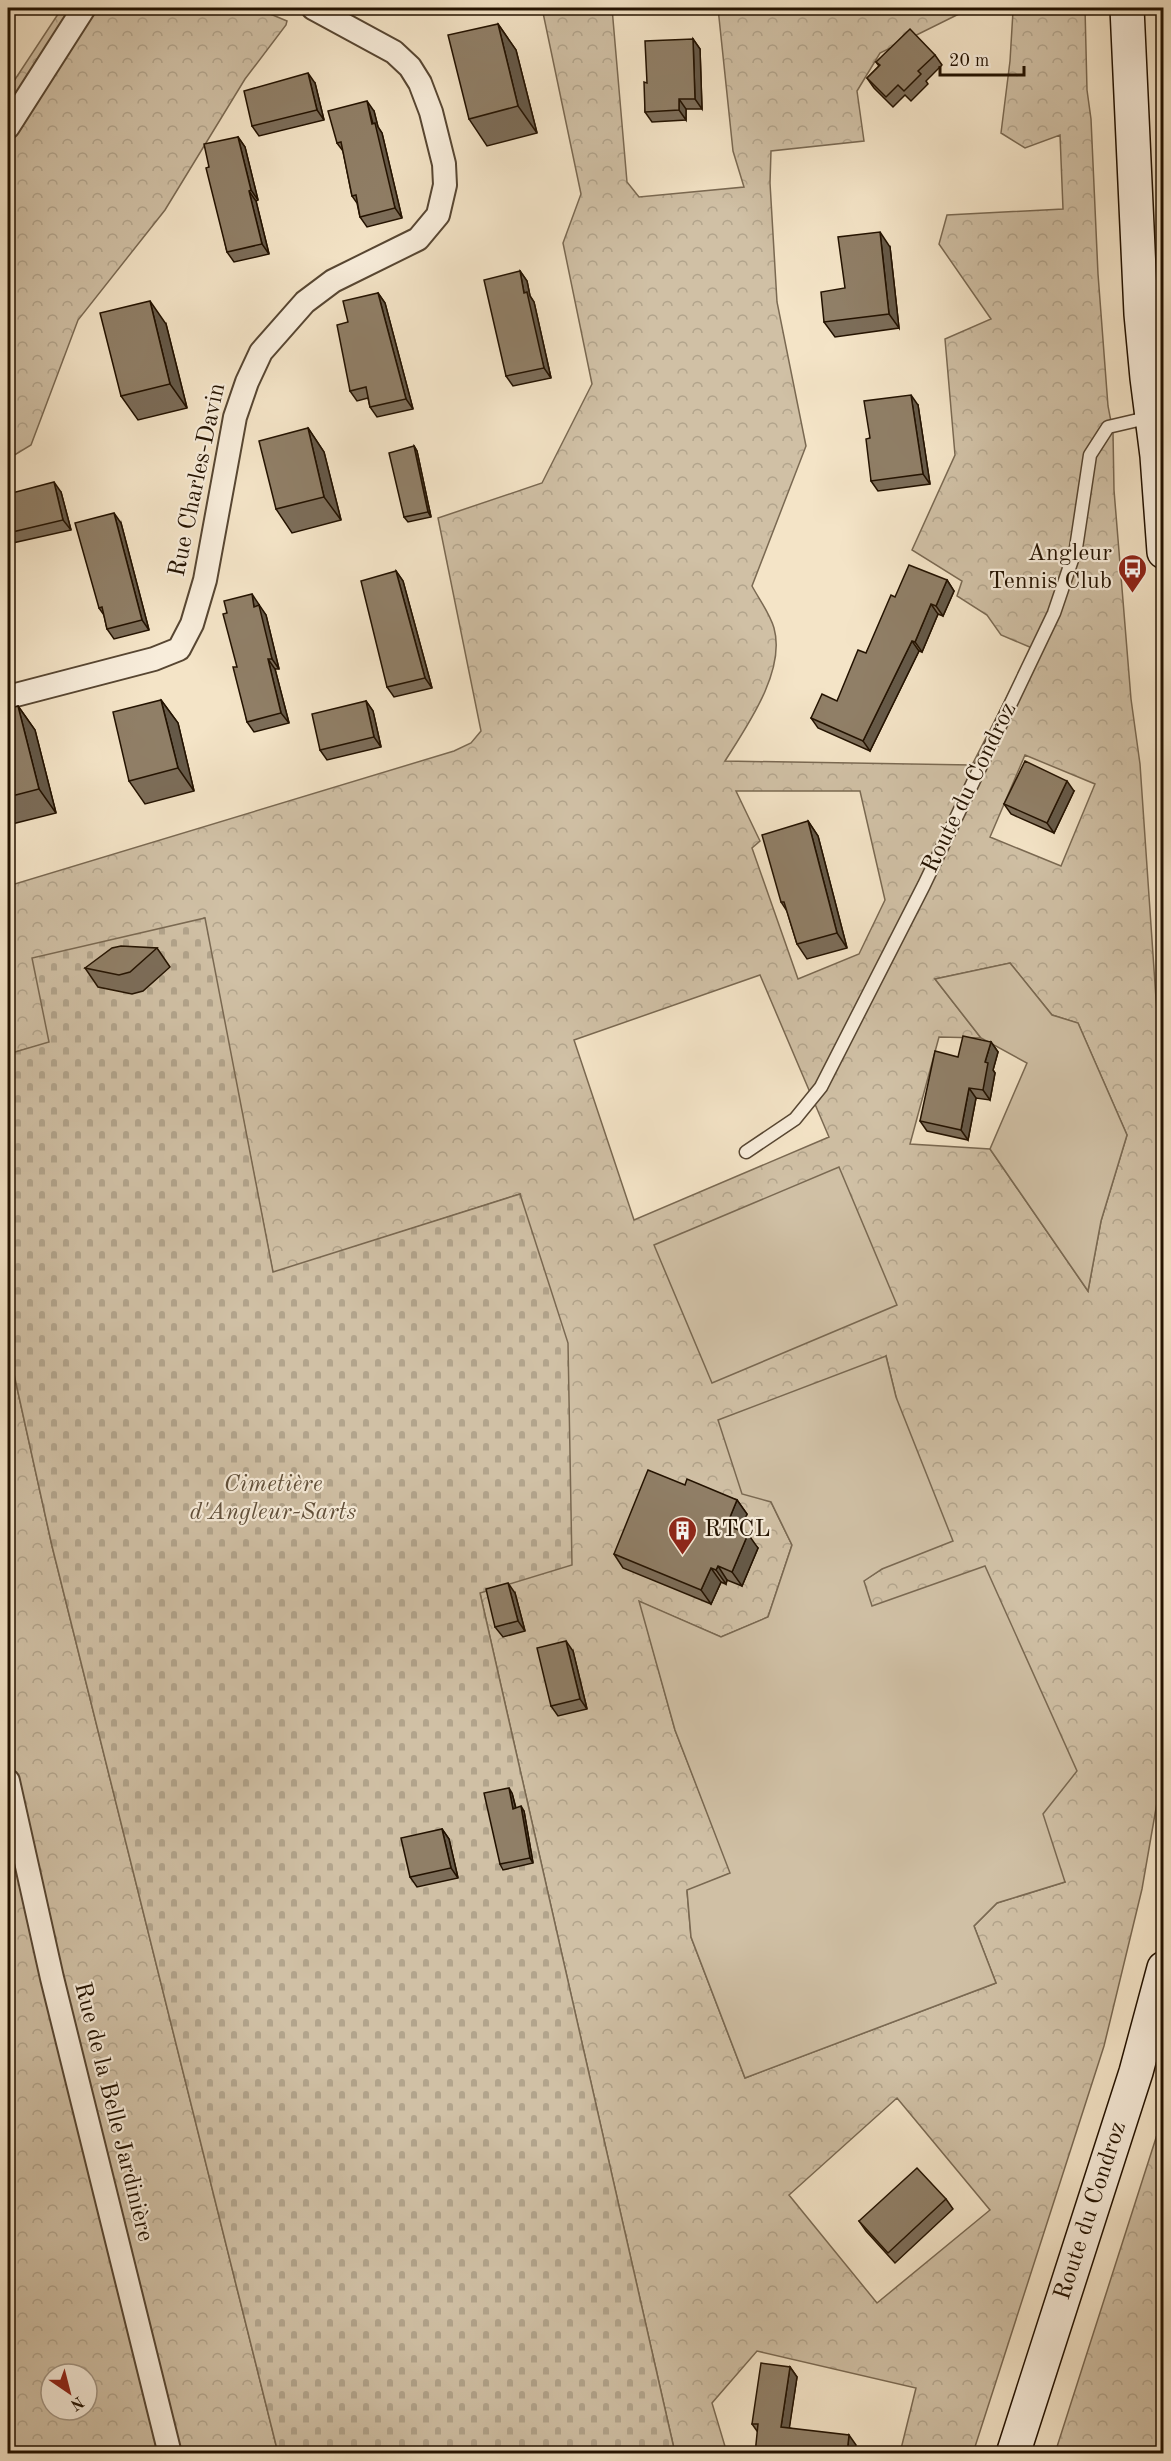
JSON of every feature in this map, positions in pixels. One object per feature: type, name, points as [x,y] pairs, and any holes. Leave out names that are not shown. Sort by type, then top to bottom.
[{"type":"main road","points":[[1127,8],[1136,237],[1164,552]]},
{"type":"main road","name":"Route du Condroz","points":[[1013,2454],[1132,2082],[1164,1968]]},
{"type":"street","points":[[8,127],[84,8]]},
{"type":"street","name":"Rue Charles-Davin","points":[[8,697],[154,659],[179,649],[192,624],[206,580],[235,417],[247,382],[261,352],[305,302],[333,281],[418,239],[438,215],[445,185],[444,164],[431,112],[420,83],[410,67],[394,52],[313,8]]},
{"type":"street","name":"Rue de la Belle Jardinière","points":[[8,1781],[80,2090],[170,2454]]},
{"type":"lane","name":"Route du Condroz","points":[[746,1152],[795,1119],[821,1087],[924,885],[1054,613],[1076,548],[1090,456],[1108,427],[1151,417]]},
{"type":"green space","points":[[62,8],[256,8],[287,21],[245,79],[165,210],[78,320],[31,445],[8,459],[8,90]]},
{"type":"green space","points":[[542,8],[612,8],[627,182],[639,197],[744,187],[733,151],[718,8],[971,8],[880,53],[857,91],[864,141],[771,151],[770,183],[777,302],[806,446],[752,586],[774,628],[776,645],[770,680],[744,732],[725,761],[972,765],[1032,648],[1001,635],[987,615],[957,596],[962,581],[912,550],[955,455],[945,339],[991,319],[939,244],[947,215],[1063,209],[1060,135],[1025,148],[1001,133],[1010,61],[1013,11],[1009,8],[1085,8],[1087,90],[1091,119],[1098,274],[1108,406],[1113,432],[1114,490],[1131,699],[1140,764],[1163,1101],[1163,1768],[1142,1889],[1104,2046],[973,2453],[900,2453],[916,2388],[757,2351],[712,2403],[727,2453],[675,2453],[480,1593],[520,1194],[273,1273],[204,918],[49,1043],[8,1054],[8,886],[454,751],[471,743],[481,731],[438,518],[542,483],[592,384],[563,243],[581,194]],"holes":[[[1025,755],[1095,784],[1061,866],[990,837]],[[736,791],[860,791],[885,900],[859,954],[798,979],[752,848],[760,841]],[[1010,963],[1052,1015],[1078,1023],[1127,1135],[1101,1221],[1088,1291],[990,1149],[910,1144],[939,1037],[981,1038],[935,979]],[[760,975],[829,1137],[634,1220],[574,1040]],[[886,1356],[896,1397],[882,1569],[863,1581],[872,1607],[1065,1882],[997,1903],[974,1926],[996,1983],[745,2078],[691,1937],[687,1891],[731,1873],[675,1730],[640,1602],[721,1637],[768,1617],[792,1545],[771,1502]],[[658,1485],[725,1584],[721,1582],[711,1604]],[[897,2098],[990,2210],[877,2303],[789,2195]]]},
{"type":"green space","name":"Cimetière d'Angleur-Sarts","points":[[205,918],[273,1272],[520,1194],[568,1343],[572,1565],[480,1593],[675,2453],[278,2453],[52,1546],[8,1347],[8,1054],[49,1042],[32,958]]},
{"type":"green space","points":[[1010,963],[1052,1015],[1078,1023],[1127,1135],[1101,1221],[1088,1291],[990,1149],[1027,1063],[981,1038],[935,979]]},
{"type":"green space","points":[[839,1167],[897,1305],[712,1383],[654,1245]]},
{"type":"green space","points":[[8,1347],[52,1546],[278,2453],[8,2453]]},
{"type":"green space","points":[[886,1356],[896,1397],[953,1541],[882,1569],[864,1581],[872,1606],[985,1566],[1077,1771],[1043,1814],[1065,1882],[997,1903],[974,1926],[996,1983],[745,2078],[691,1937],[687,1890],[730,1873],[675,1730],[639,1601],[721,1637],[768,1617],[792,1545],[771,1502],[742,1494],[718,1420]]},
{"type":"green space","points":[[1163,2116],[1163,2453],[1055,2453]]},
{"type":"building","points":[[498,24],[518,106],[469,119],[448,35]]},
{"type":"building","points":[[910,29],[935,55],[918,71],[921,74],[904,91],[898,85],[886,97],[867,78],[880,65],[876,62]]},
{"type":"building","points":[[693,39],[695,99],[679,99],[679,110],[645,112],[644,82],[647,83],[645,41]]},
{"type":"building","points":[[308,73],[317,110],[252,126],[244,91]]},
{"type":"building","points":[[367,101],[372,124],[375,123],[395,208],[360,217],[356,195],[352,196],[341,142],[337,143],[328,111]]},
{"type":"building","points":[[238,137],[262,244],[227,252],[206,168],[209,167],[204,144]]},
{"type":"building","points":[[880,232],[889,314],[824,322],[821,292],[845,288],[838,237]]},
{"type":"building","points":[[520,271],[544,368],[506,376],[484,280]]},
{"type":"building","points":[[378,293],[406,399],[370,407],[366,387],[350,391],[337,325],[348,322],[343,301]]},
{"type":"building","points":[[150,301],[170,384],[121,396],[100,313]]},
{"type":"building","points":[[911,395],[923,474],[871,481],[866,439],[870,438],[864,401]]},
{"type":"building","points":[[308,428],[324,497],[276,509],[259,441]]},
{"type":"building","points":[[414,446],[428,512],[404,517],[389,453]]},
{"type":"building","points":[[54,482],[63,520],[8,533],[8,494]]},
{"type":"building","points":[[114,513],[142,620],[107,629],[75,523]]},
{"type":"building","points":[[909,565],[947,580],[936,606],[931,604],[915,642],[912,641],[863,741],[811,718],[822,694],[837,701],[858,650],[866,653],[891,595],[895,597]]},
{"type":"building","points":[[396,571],[425,678],[387,687],[361,581]]},
{"type":"building","points":[[252,594],[254,607],[259,605],[272,659],[268,659],[281,713],[247,722],[233,667],[237,667],[223,614],[227,613],[224,601]]},
{"type":"building","points":[[161,700],[178,768],[129,781],[113,712]]},
{"type":"building","points":[[366,701],[374,737],[320,750],[312,714]]},
{"type":"building","points":[[18,706],[39,789],[8,797],[8,709]]},
{"type":"building","points":[[1025,761],[1067,781],[1047,823],[1004,804]]},
{"type":"building","points":[[808,821],[837,933],[797,944],[784,902],[781,902],[762,835]]},
{"type":"building","points":[[121,946],[157,948],[130,972],[119,975],[85,968],[112,948]]},
{"type":"building","points":[[963,1036],[991,1042],[985,1062],[988,1063],[983,1090],[969,1088],[961,1130],[920,1121],[935,1051],[958,1057]]},
{"type":"building","name":"RTCL","points":[[648,1470],[685,1485],[687,1479],[737,1500],[728,1522],[735,1524],[734,1528],[748,1534],[732,1572],[718,1566],[716,1570],[711,1568],[701,1590],[614,1554]]},
{"type":"building","points":[[508,1583],[518,1621],[495,1627],[486,1589]]},
{"type":"building","points":[[566,1641],[580,1699],[551,1706],[537,1648]]},
{"type":"building","points":[[509,1788],[513,1809],[521,1806],[530,1858],[500,1864],[484,1793]]},
{"type":"building","points":[[442,1829],[451,1868],[410,1877],[401,1838]]},
{"type":"building","points":[[917,2168],[946,2199],[888,2253],[859,2221]]},
{"type":"building","points":[[761,2363],[790,2367],[781,2427],[849,2435],[847,2454],[755,2454],[758,2424],[752,2424]]},
{"type":"place","name":"Angleur Tennis Club","points":[[1133,594]]},
{"type":"place","name":"RTCL","points":[[683,1556]]}]
